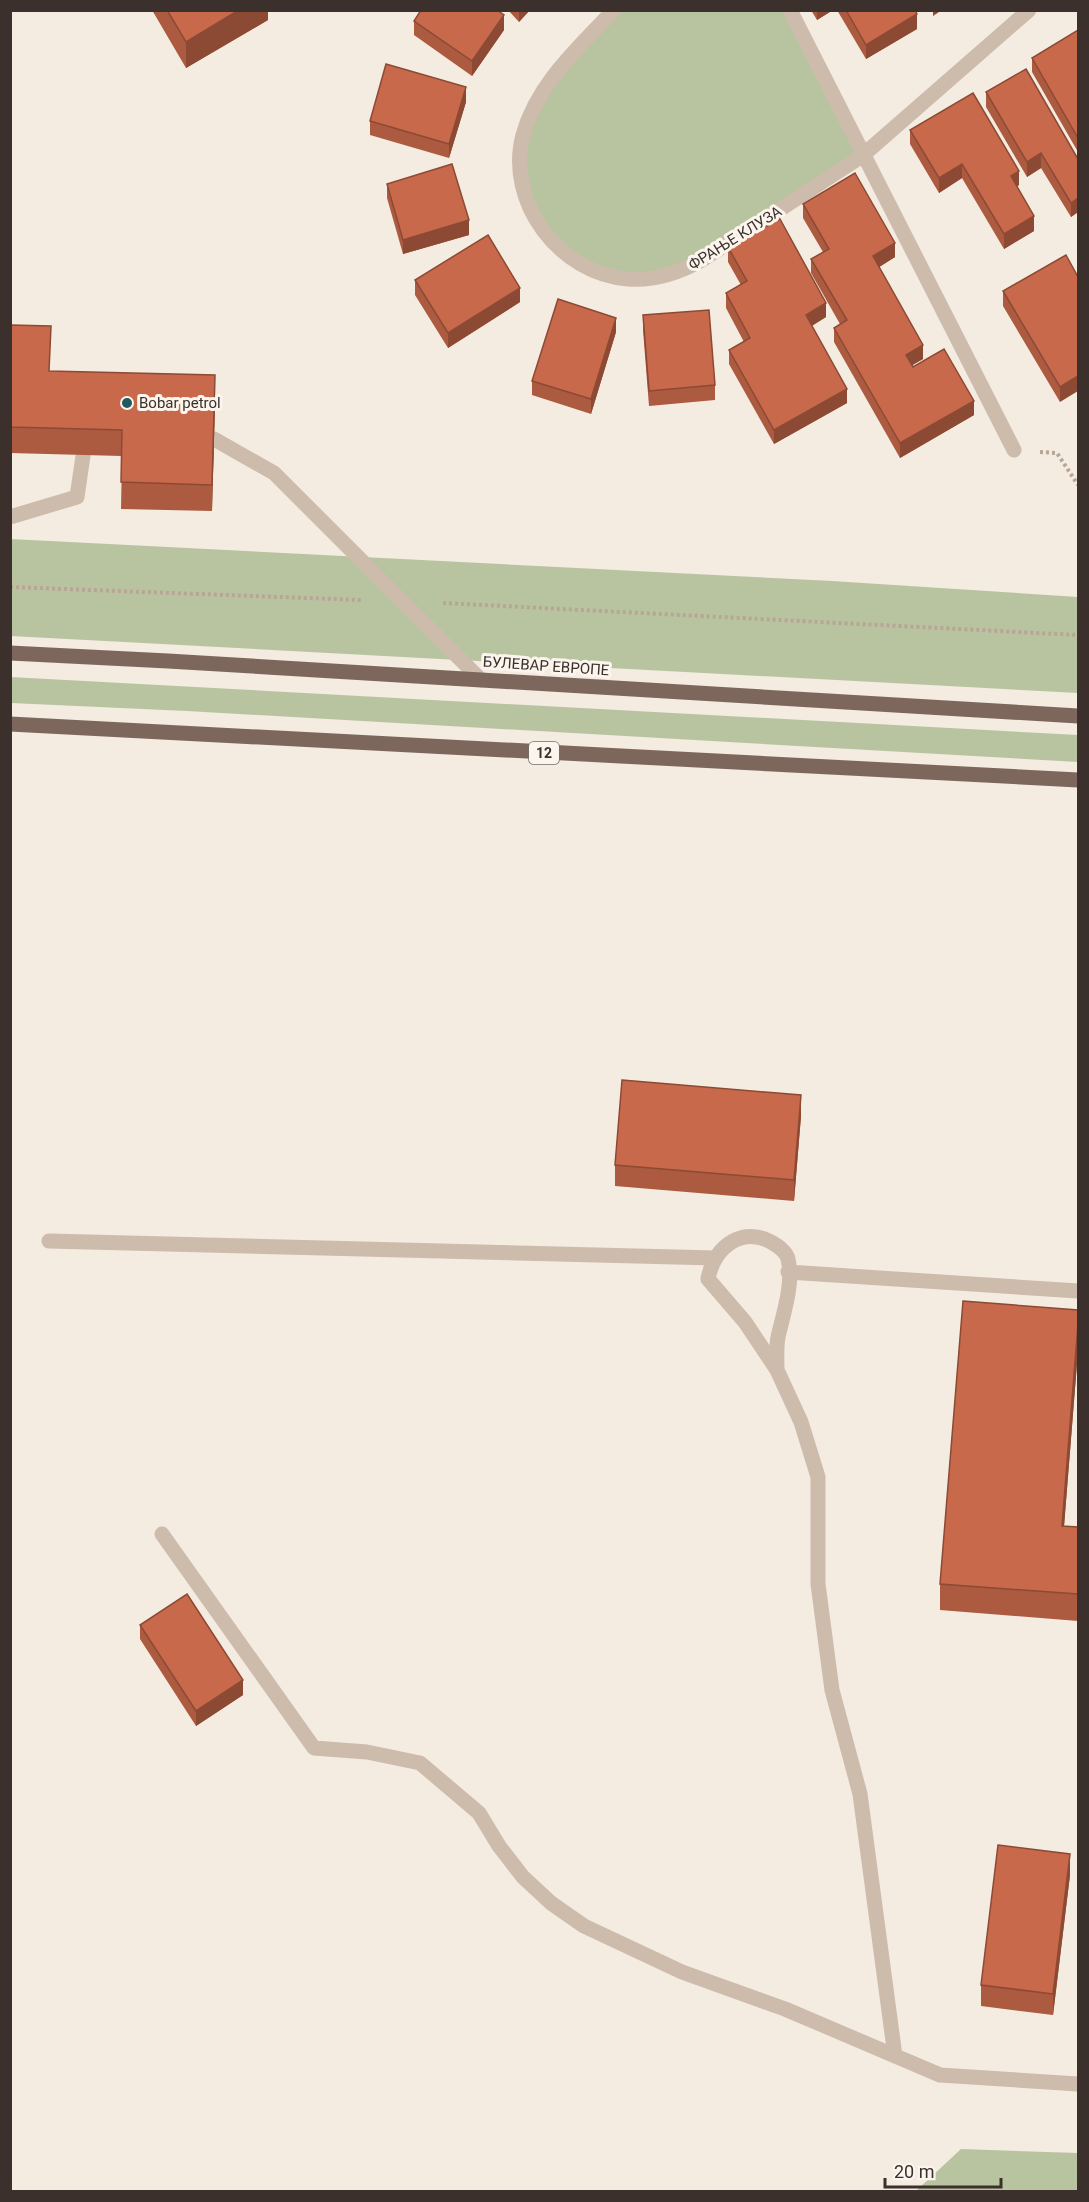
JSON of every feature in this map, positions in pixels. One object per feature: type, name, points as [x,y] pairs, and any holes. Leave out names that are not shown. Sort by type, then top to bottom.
[{"type":"main road","name":"БУЛЕВАР ЕВРОПЕ","points":[[10,653],[1078,716]]},
{"type":"main road","name":"12","points":[[10,724],[1078,780]]},
{"type":"street","name":"ФРАЊЕ КЛУЗА","points":[[614,10],[569,58],[537,100],[522,137],[521,176],[533,214],[556,246],[589,269],[607,275],[637,279],[666,276],[685,270],[862,156],[1029,10]]},
{"type":"street","points":[[790,10],[862,156],[1014,450]]},
{"type":"street","points":[[214,439],[274,473],[481,680]]},
{"type":"street","points":[[10,517],[77,497],[83,456]]},
{"type":"street","points":[[777,1370],[777,1340],[785,1314],[789,1286],[788,1258],[772,1243],[759,1237],[744,1237],[724,1246],[715,1258],[708,1279],[745,1322],[777,1370],[801,1422],[818,1477],[818,1584],[832,1690],[860,1794],[895,2056]]},
{"type":"street","points":[[50,1241],[715,1258]]},
{"type":"street","points":[[788,1272],[1078,1291]]},
{"type":"street","points":[[162,1534],[314,1748],[367,1752],[420,1763],[479,1813],[499,1846],[523,1877],[551,1903],[584,1926],[682,1972],[785,2009],[940,2075],[1078,2085]]},
{"type":"path","points":[[1014,450],[1057,453],[1078,485]]},
{"type":"path","points":[[10,587],[403,601],[1078,635]]},
{"type":"green space","points":[[614,11],[789,11],[862,156],[666,276],[589,269],[533,215],[522,137],[569,58]]},
{"type":"green space","points":[[10,539],[832,581],[1078,597],[1078,693],[11,636]]},
{"type":"green space","points":[[10,677],[1078,735],[1078,762],[11,703]]},
{"type":"green space","points":[[961,2149],[1078,2153],[1078,2191],[916,2191]]},
{"type":"building","points":[[167,10],[239,10],[186,42]]},
{"type":"building","points":[[421,10],[497,10],[504,15],[472,61],[414,21]]},
{"type":"building","points":[[846,10],[915,10],[917,14],[866,45]]},
{"type":"building","points":[[1078,30],[1078,138],[1032,58]]},
{"type":"building","points":[[386,64],[466,87],[449,144],[370,121]]},
{"type":"building","points":[[1026,69],[1078,159],[1078,198],[1071,203],[1041,153],[1027,162],[986,92]]},
{"type":"building","points":[[973,93],[1019,171],[1011,176],[1034,216],[1004,234],[962,164],[939,178],[910,130]]},
{"type":"building","points":[[452,164],[469,220],[403,240],[387,184]]},
{"type":"building","points":[[855,173],[895,243],[873,256],[923,345],[906,355],[913,367],[944,349],[974,401],[900,443],[834,328],[847,320],[811,259],[829,249],[803,204]]},
{"type":"building","points":[[780,219],[826,303],[806,315],[847,389],[774,430],[729,350],[750,338],[726,293],[747,281],[728,247]]},
{"type":"building","points":[[488,235],[520,288],[448,333],[415,280]]},
{"type":"building","points":[[1066,255],[1078,277],[1078,376],[1060,387],[1003,291]]},
{"type":"building","points":[[558,299],[616,318],[591,399],[532,381]]},
{"type":"building","points":[[709,310],[715,385],[649,391],[643,315]]},
{"type":"building","points":[[10,325],[51,326],[49,371],[215,375],[212,485],[121,482],[122,430],[10,427]]},
{"type":"building","points":[[622,1080],[801,1095],[794,1180],[615,1165]]},
{"type":"building","points":[[963,1301],[1078,1310],[1062,1526],[1078,1527],[1078,1594],[940,1584]]},
{"type":"building","points":[[187,1594],[243,1680],[196,1711],[140,1625]]},
{"type":"building","points":[[998,1845],[1070,1854],[1053,1994],[981,1985]]},
{"type":"place","name":"Bobar petrol","points":[[127,403]]}]
